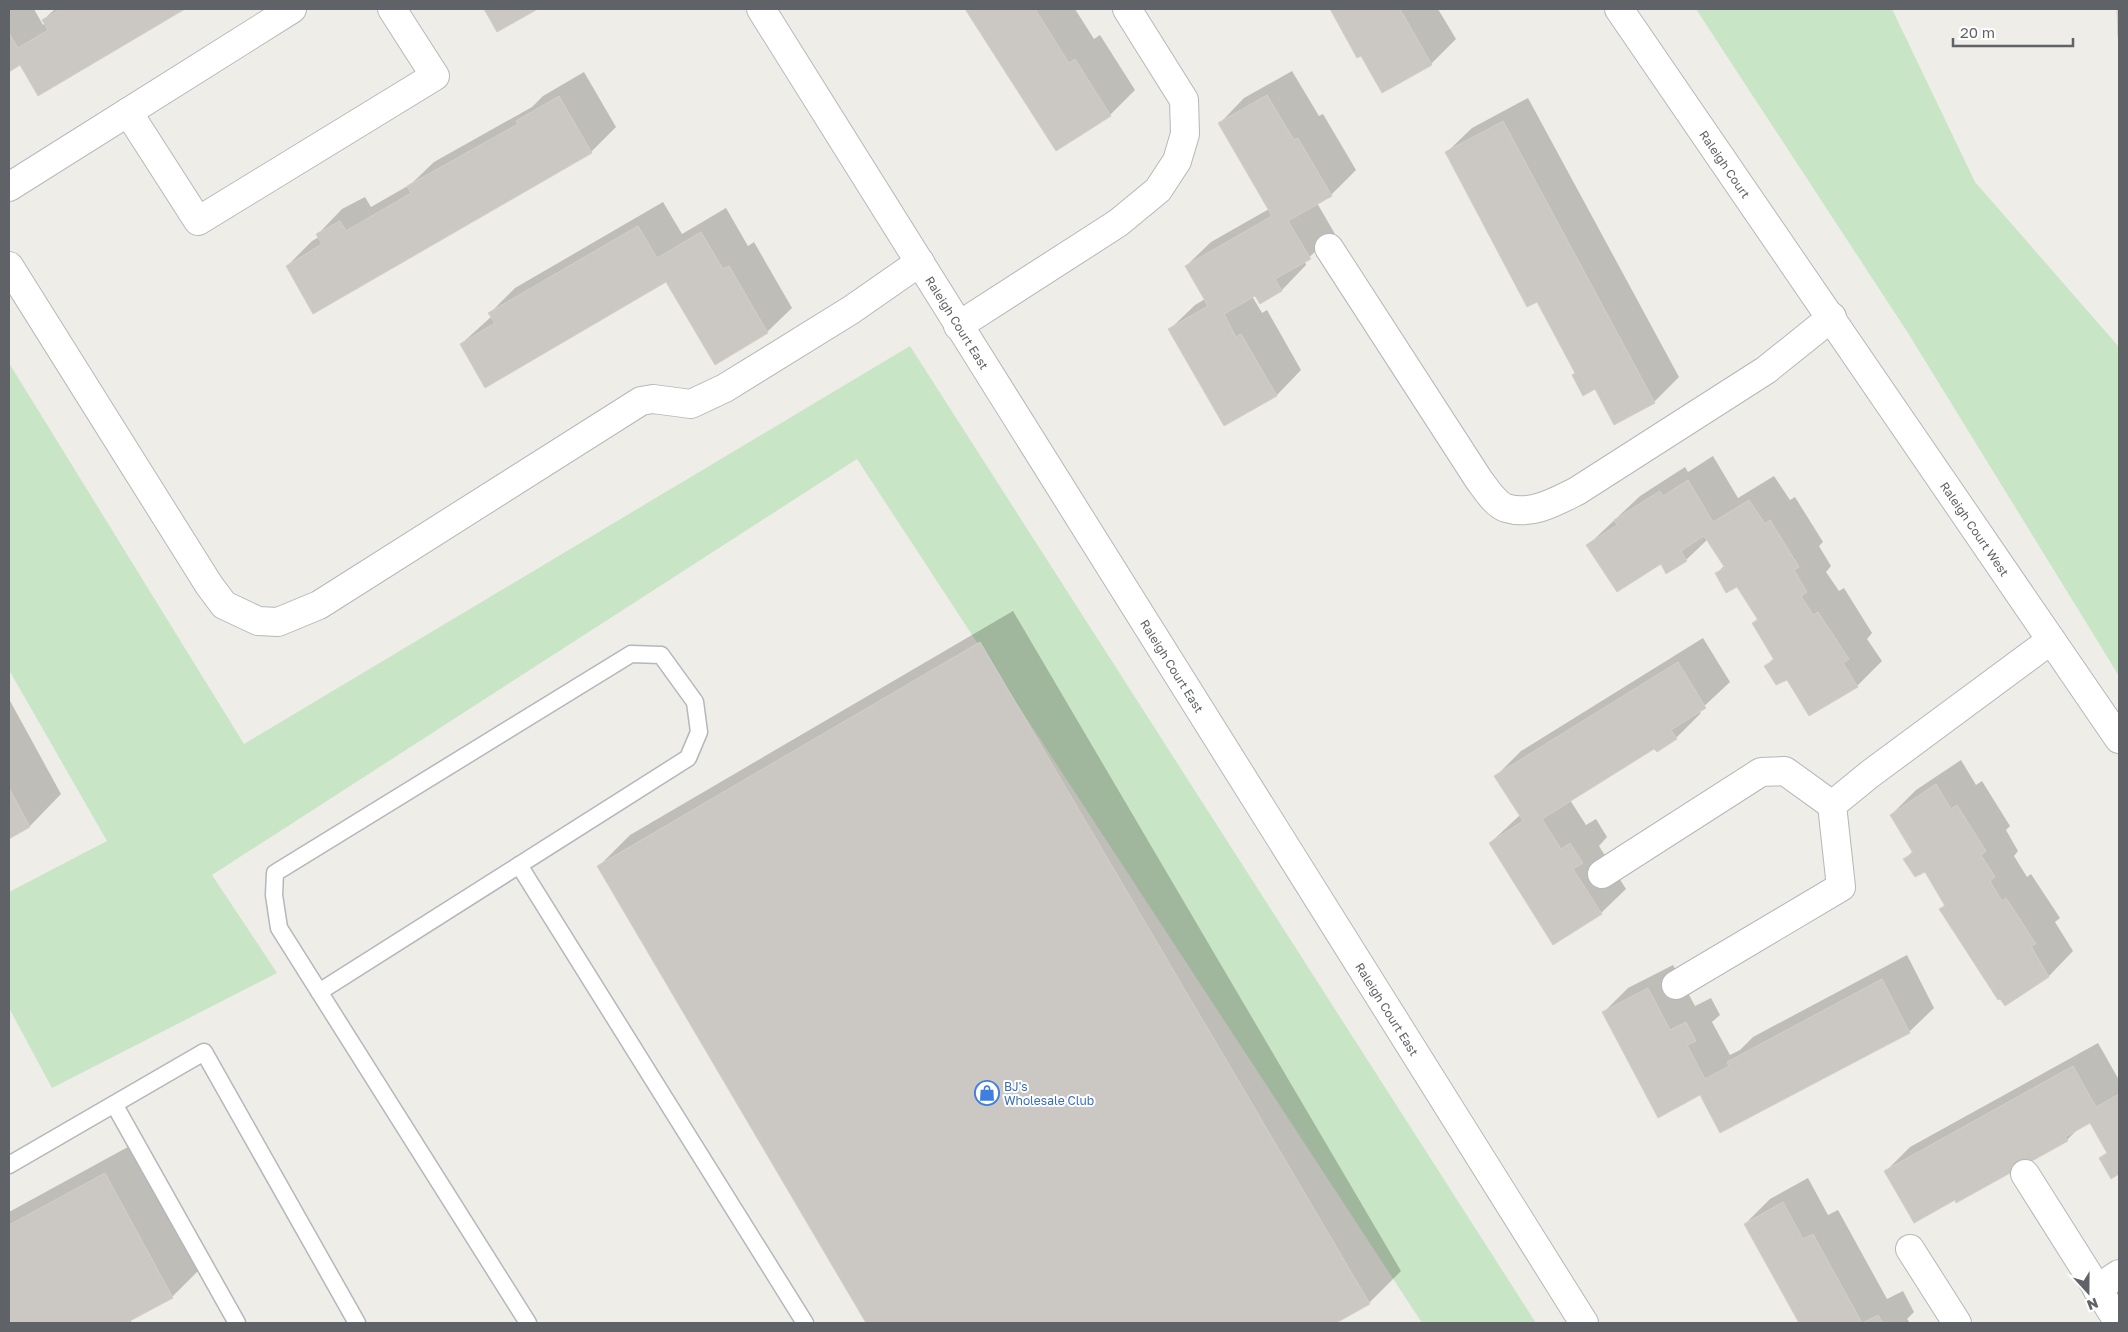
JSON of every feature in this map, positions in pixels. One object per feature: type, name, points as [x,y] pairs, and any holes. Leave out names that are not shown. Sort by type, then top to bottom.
[{"type":"street","points":[[9,187],[292,9]]},
{"type":"street","points":[[128,112],[198,221],[435,76],[392,9]]},
{"type":"street","name":"Raleigh Court East","points":[[761,9],[1584,1323]]},
{"type":"street","points":[[958,326],[1118,223],[1158,190],[1177,161],[1186,134],[1184,100],[1127,9]]},
{"type":"street","name":"Raleigh Court","points":[[1619,9],[1832,317]]},
{"type":"street","points":[[1329,248],[1479,480],[1495,499],[1506,508],[1543,508],[1577,491],[1766,370],[1832,317]]},
{"type":"street","points":[[9,266],[209,585],[224,605],[258,621],[278,622],[319,605],[641,401],[653,399],[678,404],[691,404],[725,388],[851,310],[920,262]]},
{"type":"street","name":"Raleigh Court West","points":[[1832,317],[2119,739]]},
{"type":"street","points":[[1832,805],[1870,774],[2051,640]]},
{"type":"street","points":[[1602,874],[1761,772],[1785,771],[1832,805],[1841,887],[1676,985]]},
{"type":"street","points":[[2025,1174],[2108,1282],[2119,1323]]},
{"type":"street","points":[[1910,1249],[1957,1323]]},
{"type":"lane","points":[[319,992],[688,758],[699,732],[695,702],[661,655],[631,654],[275,873],[274,895],[280,928],[319,992],[528,1323]]},
{"type":"lane","points":[[518,865],[805,1323]]},
{"type":"lane","points":[[9,1165],[204,1052],[357,1323]]},
{"type":"lane","points":[[114,1104],[237,1323]]},
{"type":"green space","points":[[1696,9],[1892,9],[1975,182],[2119,347],[2119,676],[1908,333]]},
{"type":"green space","points":[[910,346],[1536,1323],[1422,1323],[857,459],[212,875],[277,973],[52,1088],[9,1008],[9,892],[107,841],[9,670],[9,363],[244,744]]},
{"type":"building","points":[[61,9],[185,9],[38,96],[20,65],[9,72],[9,33],[18,48],[48,30],[42,20]]},
{"type":"building","points":[[484,9],[538,9],[497,32]]},
{"type":"building","points":[[965,9],[1035,9],[1069,63],[1075,59],[1111,116],[1056,151]]},
{"type":"building","points":[[1330,9],[1400,9],[1432,65],[1382,93],[1361,56],[1357,58]]},
{"type":"building","points":[[2117,9],[2119,9],[2119,37],[2118,37]]},
{"type":"building","points":[[1267,95],[1294,140],[1298,138],[1332,196],[1288,221],[1311,259],[1275,279],[1282,291],[1260,304],[1255,296],[1224,314],[1236,337],[1241,334],[1277,396],[1224,426],[1168,329],[1208,306],[1185,266],[1272,216],[1218,123]]},
{"type":"building","points":[[559,96],[592,153],[313,314],[286,266],[322,244],[316,234],[340,221],[346,231],[411,193],[407,186],[518,124],[516,121]]},
{"type":"building","points":[[1503,121],[1655,403],[1614,425],[1595,389],[1583,396],[1572,375],[1575,373],[1537,302],[1527,307],[1445,152]]},
{"type":"building","points":[[638,226],[657,258],[701,232],[723,269],[729,266],[768,333],[715,365],[666,282],[485,388],[460,344],[495,323],[488,313]]},
{"type":"building","points":[[1688,480],[1713,522],[1749,500],[1765,524],[1770,520],[1799,567],[1794,570],[1807,592],[1801,596],[1813,615],[1818,612],[1849,659],[1843,663],[1858,687],[1809,716],[1787,680],[1776,685],[1764,666],[1774,660],[1752,623],[1758,620],[1737,587],[1726,593],[1715,573],[1725,568],[1704,536],[1681,551],[1687,561],[1666,574],[1661,564],[1617,592],[1586,545],[1617,525],[1614,520],[1660,491],[1663,496]]},
{"type":"building","points":[[980,642],[1370,1304],[1336,1323],[866,1323],[597,866]]},
{"type":"building","points":[[1678,662],[1706,708],[1671,730],[1677,739],[1657,752],[1654,749],[1542,819],[1561,849],[1570,843],[1583,863],[1573,869],[1602,914],[1553,945],[1489,843],[1523,821],[1494,776]]},
{"type":"building","points":[[1936,784],[1951,809],[1957,805],[1986,851],[1981,855],[1995,877],[1990,881],[2002,901],[2006,898],[2036,944],[2031,946],[2049,977],[2005,1006],[2000,999],[1998,1000],[1939,909],[1945,906],[1925,872],[1915,877],[1903,859],[1913,853],[1890,815]]},
{"type":"building","points":[[9,788],[30,827],[9,839]]},
{"type":"building","points":[[1882,979],[1910,1033],[1720,1133],[1700,1095],[1658,1118],[1602,1012],[1648,988],[1670,1030],[1686,1022],[1696,1041],[1687,1045],[1705,1079],[1729,1066],[1727,1062]]},
{"type":"building","points":[[2073,1066],[2096,1107],[2119,1094],[2119,1174],[2111,1179],[2099,1158],[2107,1153],[2090,1123],[2065,1137],[2068,1141],[1956,1203],[1955,1200],[1914,1223],[1884,1171]]},
{"type":"building","points":[[105,1173],[173,1298],[126,1323],[9,1323],[9,1225]]},
{"type":"building","points":[[1783,1202],[1803,1239],[1813,1234],[1862,1323],[1799,1323],[1744,1224]]},
{"type":"building","points":[[1878,1315],[1883,1323],[1862,1323]]},
{"type":"place","name":"BJ's Wholesale Club","points":[[987,1093]]}]
